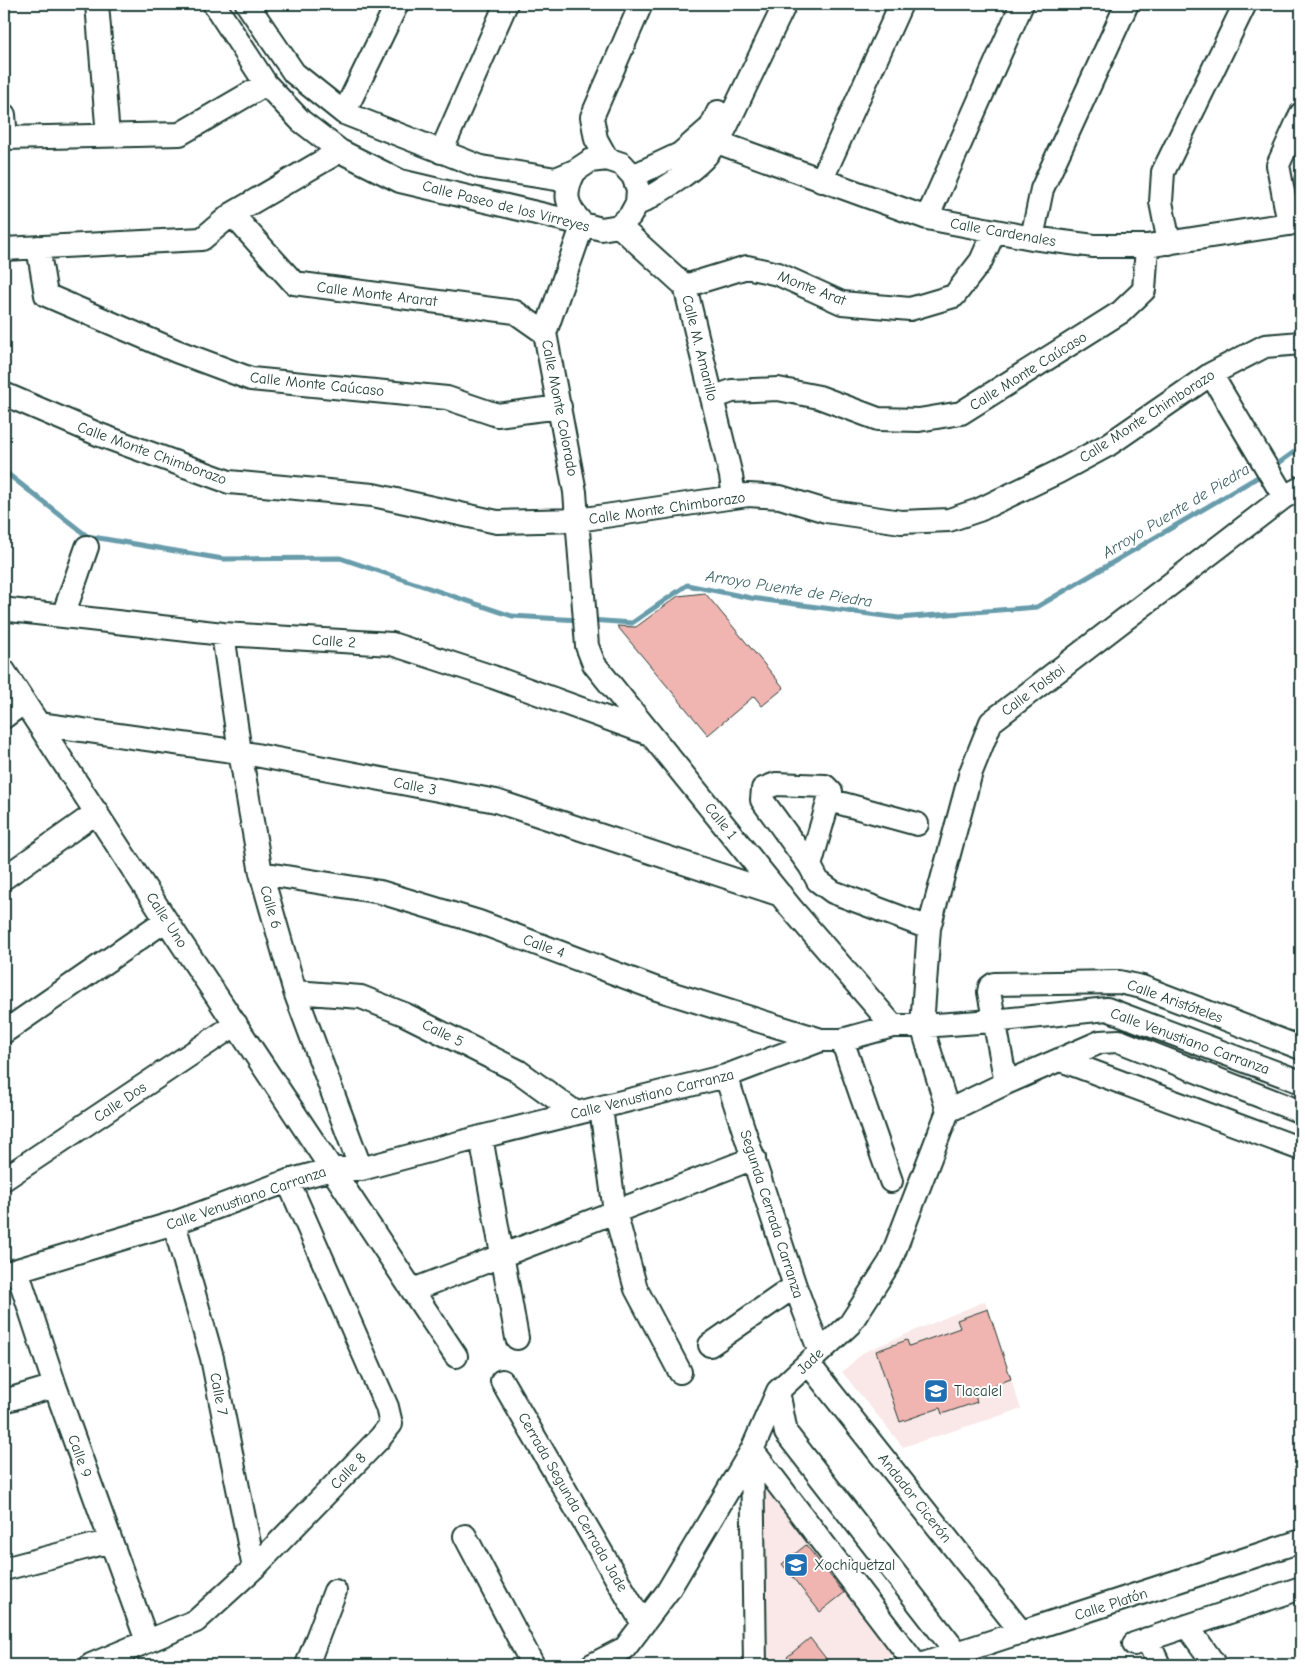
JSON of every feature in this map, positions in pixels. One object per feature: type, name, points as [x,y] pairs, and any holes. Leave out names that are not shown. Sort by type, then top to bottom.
[{"type":"street","points":[[97,4],[108,136]]},
{"type":"street","name":"Calle Paseo de los Virreyes","points":[[214,4],[266,84],[301,121],[340,151],[400,181],[601,229],[619,226]]},
{"type":"street","points":[[344,113],[397,4]]},
{"type":"street","points":[[441,152],[506,4]]},
{"type":"street","points":[[607,159],[596,139],[592,117],[640,4]]},
{"type":"street","points":[[633,176],[680,154],[711,127],[768,4]]},
{"type":"street","points":[[637,204],[682,176],[704,159],[717,142],[726,127],[784,4]]},
{"type":"street","points":[[820,181],[901,4]]},
{"type":"street","points":[[927,218],[1022,4]]},
{"type":"street","points":[[1032,238],[1042,189],[1127,4]]},
{"type":"street","name":"Calle Monte Caúcaso","points":[[712,398],[732,391],[778,389],[819,397],[878,419],[919,420],[961,413],[1121,312],[1144,290],[1158,245],[1163,172],[1245,4]]},
{"type":"street","points":[[255,7],[294,73],[344,113],[481,167],[556,179],[575,171],[590,161],[607,159],[622,164],[633,176],[638,189],[637,204],[630,216],[619,226]]},
{"type":"street","points":[[4,115],[5,138],[180,134],[266,84]]},
{"type":"street","points":[[1295,222],[1278,165],[1301,114]]},
{"type":"street","name":"Calle Cardenales","points":[[717,142],[820,181],[927,218],[1032,238],[1094,246],[1158,245],[1295,222]]},
{"type":"street","points":[[4,249],[202,239],[232,214],[340,151]]},
{"type":"street","points":[[575,171],[568,184],[567,199],[572,213],[583,224]]},
{"type":"street","name":"Calle Monte Ararat","points":[[232,214],[294,283],[514,312],[545,332]]},
{"type":"street","name":"Calle Monte Colorado","points":[[582,599],[575,492],[545,332],[583,224]]},
{"type":"street","name":"Calle M. Amarillo","points":[[619,226],[685,286],[731,476],[734,497]]},
{"type":"street","name":"Monte Arat","points":[[685,286],[747,268],[778,274],[842,303],[910,309],[954,296],[981,260],[994,232]]},
{"type":"street","name":"Calle Monte Caúcaso","points":[[38,247],[46,295],[176,351],[251,379],[447,398],[497,415],[560,407]]},
{"type":"street","name":"Calle Monte Chimborazo","points":[[4,394],[100,435],[229,482],[373,496],[497,522],[578,520],[748,495],[780,497],[826,510],[901,522],[949,520],[979,510],[1058,472],[1099,449],[1211,374],[1265,346],[1301,343]]},
{"type":"street","points":[[1211,374],[1293,492]]},
{"type":"street","name":"Calle Tolstoi","points":[[922,1026],[930,928],[971,772],[991,722],[1293,492]]},
{"type":"street","points":[[63,616],[87,547]]},
{"type":"street","name":"Calle 1","points":[[582,599],[587,646],[594,664],[780,895],[893,1026]]},
{"type":"street","name":"Calle 2","points":[[4,611],[10,610],[222,634],[392,644],[493,677],[651,734]]},
{"type":"street","name":"Calle 6","points":[[222,634],[261,873],[295,992],[361,1169]]},
{"type":"street","name":"Calle Uno","points":[[4,671],[166,920],[456,1356]]},
{"type":"street","points":[[4,716],[24,702]]},
{"type":"street","name":"Calle 3","points":[[39,724],[240,752],[496,801],[780,895]]},
{"type":"street","points":[[810,866],[831,792],[825,786],[776,784],[763,789],[762,800],[810,866],[818,881],[833,892],[930,928]]},
{"type":"street","points":[[829,800],[917,824]]},
{"type":"street","points":[[4,878],[97,812]]},
{"type":"street","name":"Calle 4","points":[[261,873],[380,892],[479,922],[657,988],[832,1040]]},
{"type":"street","points":[[4,1032],[166,920]]},
{"type":"street","name":"Calle Aristóteles","points":[[994,1021],[989,992],[990,987],[994,984],[1119,982],[1142,987],[1301,1048]]},
{"type":"street","name":"Calle 5","points":[[295,992],[361,998],[404,1014],[518,1070],[576,1113]]},
{"type":"street","name":"Calle Venustiano Carranza","points":[[11,1272],[174,1223],[288,1182],[332,1169],[361,1169],[601,1108],[726,1076],[832,1040],[893,1026],[994,1021],[1107,1009],[1301,1082]]},
{"type":"street","points":[[994,1021],[1006,1083]]},
{"type":"street","name":"Calle Dos","points":[[4,1180],[236,1024]]},
{"type":"street","points":[[922,1026],[948,1111]]},
{"type":"street","points":[[832,1040],[891,1181]]},
{"type":"street","name":"Calle Venustiano Carranza","points":[[948,1111],[1006,1083],[1100,1042],[1118,1041],[1301,1112]]},
{"type":"street","points":[[1061,1060],[1301,1149]]},
{"type":"street","name":"Segunda Cerrada Carranza","points":[[726,1076],[795,1286],[814,1358]]},
{"type":"street","points":[[601,1108],[615,1212],[636,1289],[680,1372]]},
{"type":"street","name":"Jade","points":[[592,1665],[625,1648],[668,1591],[752,1450],[778,1391],[850,1324],[890,1262],[948,1111]]},
{"type":"street","points":[[481,1137],[517,1338]]},
{"type":"street","points":[[413,1290],[754,1158]]},
{"type":"street","name":"Calle 8","points":[[91,1665],[196,1621],[254,1568],[380,1438],[391,1424],[387,1407],[288,1182]]},
{"type":"street","name":"Calle 7","points":[[174,1223],[212,1358],[254,1568]]},
{"type":"street","name":"Calle 9","points":[[11,1272],[55,1386],[147,1641]]},
{"type":"street","points":[[710,1345],[795,1286]]},
{"type":"street","name":"Andador Cicerón","points":[[814,1358],[1022,1633]]},
{"type":"street","name":"Cerrada Segunda Cerrada Jade","points":[[502,1380],[643,1624]]},
{"type":"street","points":[[4,1400],[55,1386]]},
{"type":"street","points":[[778,1391],[786,1433],[957,1653]]},
{"type":"street","points":[[752,1450],[755,1665]]},
{"type":"street","points":[[752,1450],[916,1665]]},
{"type":"street","points":[[465,1536],[533,1665]]},
{"type":"street","points":[[4,1569],[111,1540]]},
{"type":"street","name":"Calle Platón","points":[[920,1665],[1301,1542]]},
{"type":"street","points":[[307,1665],[335,1591]]},
{"type":"street","points":[[1159,1665],[1140,1642],[1300,1591]]},
{"type":"street","points":[[1187,1626],[1215,1665]]},
{"type":"shaded area","name":"Tlacalel","points":[[985,1301],[1021,1409],[903,1447],[842,1372],[864,1352]]},
{"type":"shaded area","name":"Xochiquetzal","points":[[760,1477],[894,1652],[877,1665],[768,1665]]},
{"type":"building","points":[[705,593],[784,688],[762,706],[754,696],[708,735],[617,626],[636,627],[678,596]]},
{"type":"building","points":[[988,1309],[1011,1379],[974,1392],[977,1402],[942,1414],[940,1408],[900,1422],[876,1351],[907,1340],[909,1346],[960,1328],[957,1320]]},
{"type":"building","points":[[806,1545],[844,1593],[820,1612],[782,1564]]},
{"type":"building","points":[[810,1638],[831,1665],[793,1665],[787,1657]]},
{"type":"waterway","name":"Arroyo Puente de Piedra","points":[[1272,468],[1301,447]]},
{"type":"waterway","name":"Arroyo Puente de Piedra","points":[[4,471],[87,536],[223,559],[340,558],[512,616],[579,620]]},
{"type":"waterway","name":"Arroyo Puente de Piedra","points":[[590,620],[632,623],[687,585],[751,598],[899,618],[1037,607],[1263,474]]},
{"type":"place","name":"Tlacalel","points":[[936,1391]]},
{"type":"place","name":"Xochiquetzal","points":[[796,1565]]}]
